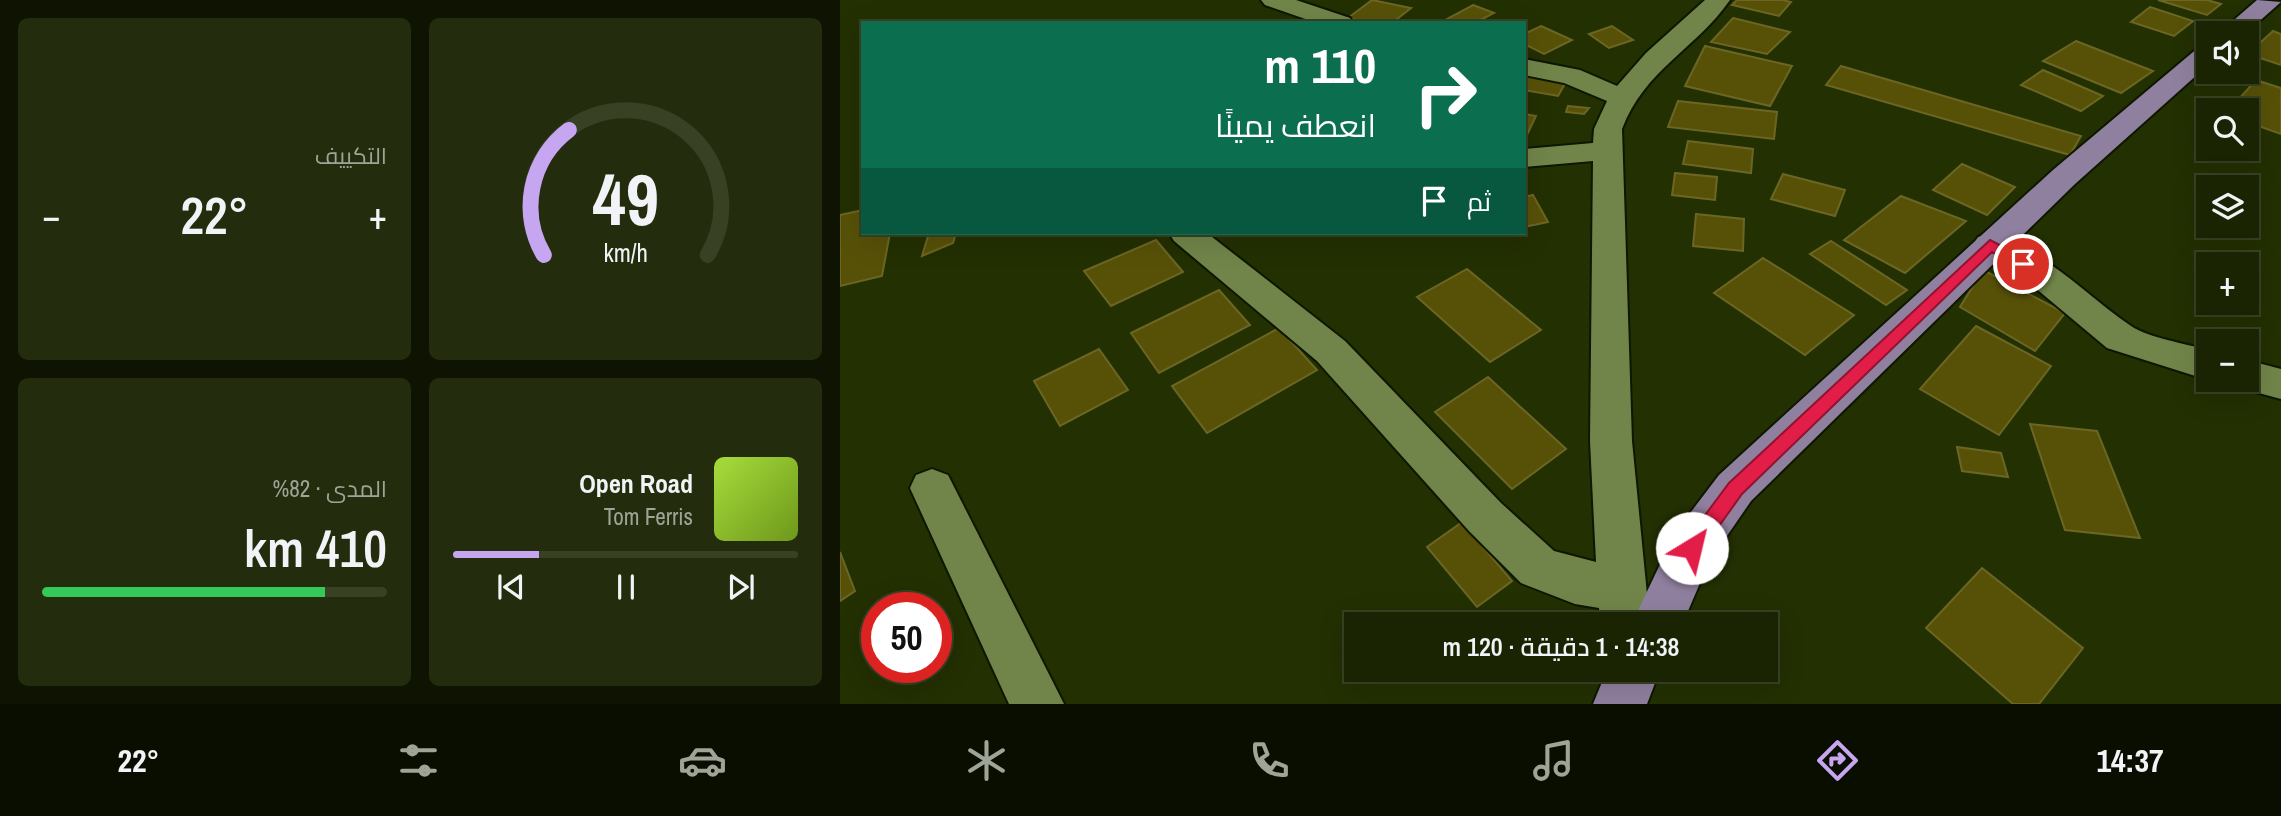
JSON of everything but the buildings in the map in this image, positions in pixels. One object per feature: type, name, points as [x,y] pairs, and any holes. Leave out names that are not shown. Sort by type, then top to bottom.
[{"type":"main road","points":[[2246,21],[2271,0]]},
{"type":"main road","points":[[1662,612],[1692,548],[1735,488],[1990,245],[2196,62]]},
{"type":"street","points":[[1273,0],[1335,21]]},
{"type":"street","points":[[1623,607],[1611,441],[1608,128],[1622,98],[1650,64],[1718,0]]},
{"type":"street","points":[[1526,67],[1571,76],[1622,98]]},
{"type":"street","points":[[1526,158],[1607,150]]},
{"type":"street","points":[[1188,235],[1331,351],[1485,517],[1538,567],[1575,581],[1623,607]]},
{"type":"street","points":[[1990,245],[2039,273],[2120,338],[2196,361]]},
{"type":"street","points":[[2259,378],[2281,384]]},
{"type":"street","points":[[932,488],[1037,704]]},
{"type":"route","points":[[1692,548],[1735,488],[1990,245],[2023,264]]}]
